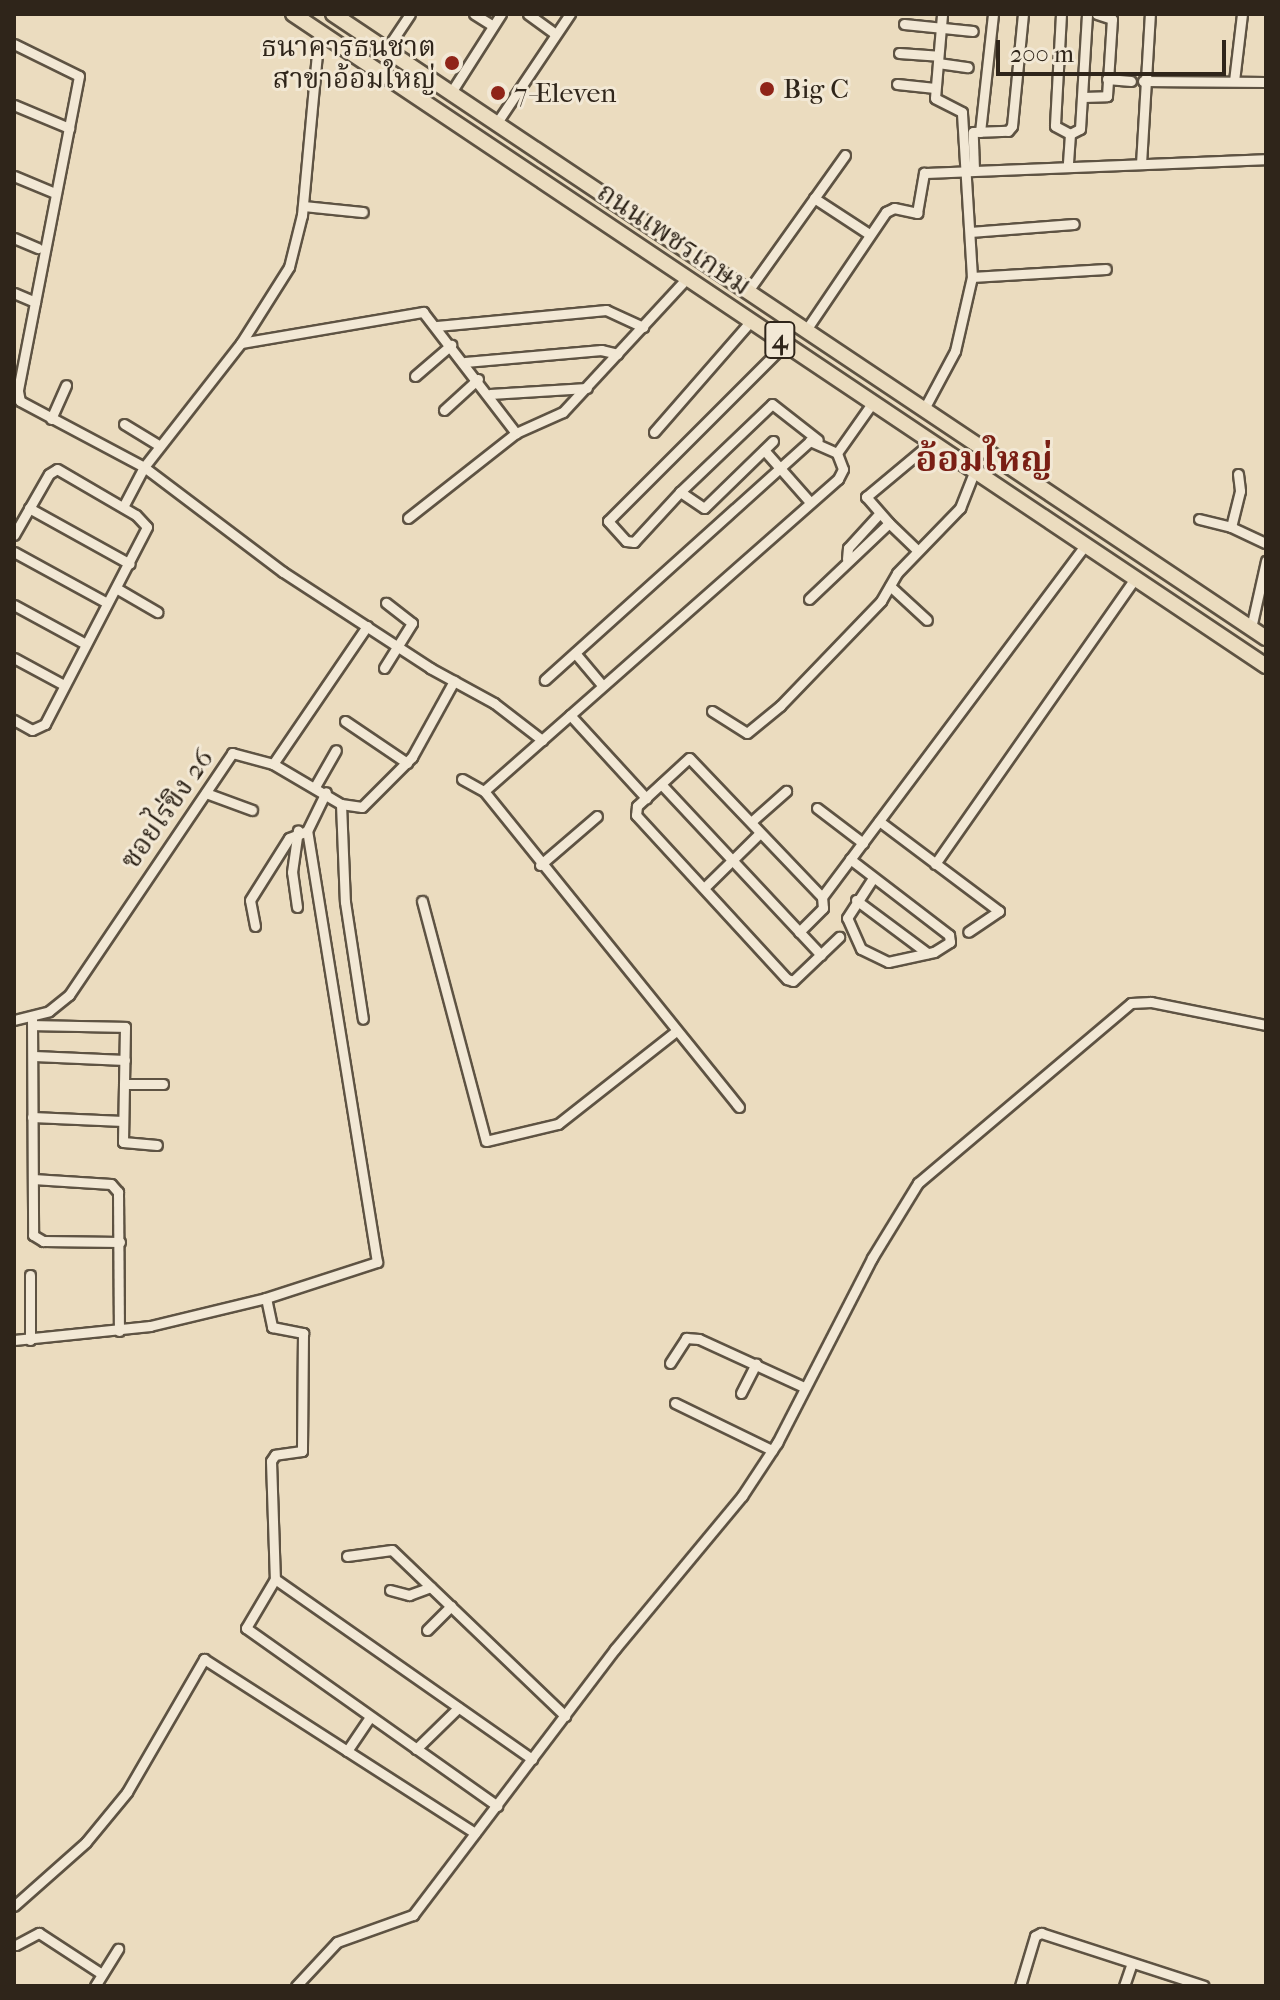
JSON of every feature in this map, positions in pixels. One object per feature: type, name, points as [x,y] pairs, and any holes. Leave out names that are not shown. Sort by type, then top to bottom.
[{"type":"main road","name":"ถนนเพชรเกษม","points":[[293,14],[1266,666]]},
{"type":"main road","name":"ถนนเพชรเกษม","points":[[333,14],[1266,638]]},
{"type":"street","points":[[386,50],[410,14]]},
{"type":"street","points":[[474,14],[493,26]]},
{"type":"street","points":[[450,94],[501,14]]},
{"type":"street","points":[[528,14],[556,34]]},
{"type":"street","points":[[496,124],[570,14]]},
{"type":"street","points":[[942,14],[936,102],[962,112],[972,172]]},
{"type":"street","points":[[980,132],[993,14]]},
{"type":"street","points":[[924,409],[955,351],[972,277],[973,132],[1008,131],[1012,126],[1023,14]]},
{"type":"street","points":[[1061,14],[1055,126],[1070,134]]},
{"type":"street","points":[[1070,134],[1080,129],[1087,14]]},
{"type":"street","points":[[1083,97],[1105,99],[1112,19],[1097,14]]},
{"type":"street","points":[[1141,164],[1143,81],[1150,14]]},
{"type":"street","points":[[1234,81],[1242,14]]},
{"type":"street","points":[[904,24],[973,31]]},
{"type":"street","points":[[123,507],[144,467],[241,343],[289,267],[303,206],[319,31]]},
{"type":"street","points":[[14,44],[78,73],[25,354],[20,401],[144,467],[283,572],[397,646],[494,703],[542,740]]},
{"type":"street","points":[[899,53],[968,67]]},
{"type":"street","points":[[1107,79],[1131,81]]},
{"type":"street","points":[[1143,81],[1266,82]]},
{"type":"street","points":[[897,84],[935,88]]},
{"type":"street","points":[[14,105],[69,128]]},
{"type":"street","points":[[1068,164],[1070,134]]},
{"type":"street","points":[[748,291],[845,155]]},
{"type":"street","points":[[806,330],[869,234],[890,209],[917,213],[924,173],[1068,164],[1266,159]]},
{"type":"street","points":[[14,176],[55,193]]},
{"type":"street","points":[[814,198],[869,234]]},
{"type":"street","points":[[303,206],[363,212]]},
{"type":"street","points":[[970,232],[1074,224]]},
{"type":"street","points":[[14,238],[38,248]]},
{"type":"street","points":[[972,277],[1106,269]]},
{"type":"street","points":[[408,518],[516,433],[563,412],[687,278]]},
{"type":"street","points":[[14,293],[35,302]]},
{"type":"street","points":[[437,326],[606,310],[643,327]]},
{"type":"street","points":[[241,343],[418,312],[437,326],[516,433]]},
{"type":"street","points":[[654,432],[751,321]]},
{"type":"street","points":[[484,791],[842,473],[837,453],[772,404],[680,492],[634,542],[626,541],[608,521],[785,344]]},
{"type":"street","points":[[415,376],[451,345]]},
{"type":"street","points":[[14,349],[25,354]]},
{"type":"street","points":[[465,362],[601,350],[618,354]]},
{"type":"street","points":[[444,410],[478,379]]},
{"type":"street","points":[[51,419],[66,385]]},
{"type":"street","points":[[490,394],[587,388]]},
{"type":"street","points":[[837,453],[873,402]]},
{"type":"street","points":[[124,424],[160,446]]},
{"type":"street","points":[[545,680],[810,441],[818,440]]},
{"type":"street","points":[[680,492],[698,509],[704,508],[773,441]]},
{"type":"street","points":[[917,550],[866,497],[933,441]]},
{"type":"street","points":[[764,450],[810,502]]},
{"type":"street","points":[[14,535],[57,469],[123,507],[147,527],[130,564],[38,729],[14,720]]},
{"type":"street","points":[[712,711],[740,732],[753,730],[881,601],[917,550],[960,508],[975,470]]},
{"type":"street","points":[[1231,527],[1239,479]]},
{"type":"street","points":[[29,508],[130,564]]},
{"type":"street","points":[[847,559],[848,548],[880,513]]},
{"type":"street","points":[[1199,519],[1231,527],[1266,543]]},
{"type":"street","points":[[809,599],[847,559],[889,523]]},
{"type":"street","points":[[822,897],[1086,544]]},
{"type":"street","points":[[14,552],[107,603]]},
{"type":"street","points":[[1251,628],[1266,561]]},
{"type":"street","points":[[935,864],[1135,578]]},
{"type":"street","points":[[890,586],[927,620]]},
{"type":"street","points":[[116,588],[157,612]]},
{"type":"street","points":[[384,668],[412,623],[386,603]]},
{"type":"street","points":[[14,605],[84,643]]},
{"type":"street","points":[[273,764],[367,626]]},
{"type":"street","points":[[575,653],[602,685]]},
{"type":"street","points":[[14,658],[62,684]]},
{"type":"street","points":[[363,1019],[345,902],[341,804],[368,804],[407,763],[454,681]]},
{"type":"street","points":[[570,715],[646,798]]},
{"type":"street","points":[[345,721],[407,763]]},
{"type":"street","points":[[316,785],[336,750]]},
{"type":"street","name":"ซอยไร่ขิง 26","points":[[14,1020],[33,1021],[69,995],[232,753],[273,764],[316,785],[341,804]]},
{"type":"street","points":[[799,932],[823,908],[822,897],[691,758],[646,798],[636,815],[787,979],[793,981],[839,937]]},
{"type":"street","points":[[462,779],[484,791],[540,865],[739,1107]]},
{"type":"street","points":[[661,784],[821,955]]},
{"type":"street","points":[[751,822],[786,791]]},
{"type":"street","points":[[297,907],[292,872],[303,831],[326,792]]},
{"type":"street","points":[[206,793],[252,810]]},
{"type":"street","points":[[817,808],[863,843]]},
{"type":"street","points":[[540,865],[597,816]]},
{"type":"street","points":[[879,821],[999,911],[968,932]]},
{"type":"street","points":[[255,926],[250,900],[285,842],[303,831]]},
{"type":"street","points":[[14,1340],[119,1331],[267,1304],[373,1265],[378,1258],[303,831]]},
{"type":"street","points":[[704,888],[760,833]]},
{"type":"street","points":[[850,859],[949,935],[950,942],[927,953],[888,962],[870,956],[847,924],[856,900],[873,878]]},
{"type":"street","points":[[856,900],[927,953]]},
{"type":"street","points":[[422,901],[486,1141],[558,1124],[676,1031]]},
{"type":"street","points":[[296,1986],[337,1942],[413,1915],[565,1716],[742,1496],[772,1450],[896,1214],[918,1183],[1131,1003],[1151,1002],[1266,1025]]},
{"type":"street","points":[[120,1242],[38,1239],[33,1235],[33,1021],[122,1026],[125,1060],[123,1142],[157,1145]]},
{"type":"street","points":[[34,1056],[125,1060]]},
{"type":"street","points":[[124,1084],[163,1084]]},
{"type":"street","points":[[32,1117],[123,1121]]},
{"type":"street","points":[[33,1179],[111,1184],[121,1205],[119,1331]]},
{"type":"street","points":[[30,1275],[30,1340]]},
{"type":"street","points":[[267,1304],[274,1329],[303,1333],[302,1451],[275,1455],[271,1461],[275,1579],[245,1626],[497,1806]]},
{"type":"street","points":[[670,1363],[686,1338],[692,1338],[804,1387]]},
{"type":"street","points":[[741,1393],[756,1364]]},
{"type":"street","points":[[675,1403],[772,1450]]},
{"type":"street","points":[[347,1556],[388,1548],[565,1716]]},
{"type":"street","points":[[275,1579],[532,1759]]},
{"type":"street","points":[[390,1590],[409,1595],[431,1587]]},
{"type":"street","points":[[427,1630],[451,1606]]},
{"type":"street","points":[[14,1906],[86,1842],[127,1792],[204,1659],[475,1833]]},
{"type":"street","points":[[416,1749],[458,1708]]},
{"type":"street","points":[[347,1751],[370,1717]]},
{"type":"street","points":[[16,1945],[39,1933],[102,1974]]},
{"type":"street","points":[[1020,1986],[1038,1934],[1204,1986]]},
{"type":"street","points":[[95,1986],[118,1949]]},
{"type":"street","points":[[1124,1986],[1132,1963]]},
{"type":"place","name":"ธนาคารธนชาต สาขาอ้อมใหญ่","points":[[452,63]]},
{"type":"place","name":"Big C","points":[[767,89]]},
{"type":"place","name":"7-Eleven","points":[[498,93]]},
{"type":"district","name":"อ้อมใหญ่","points":[[984,460]]}]
